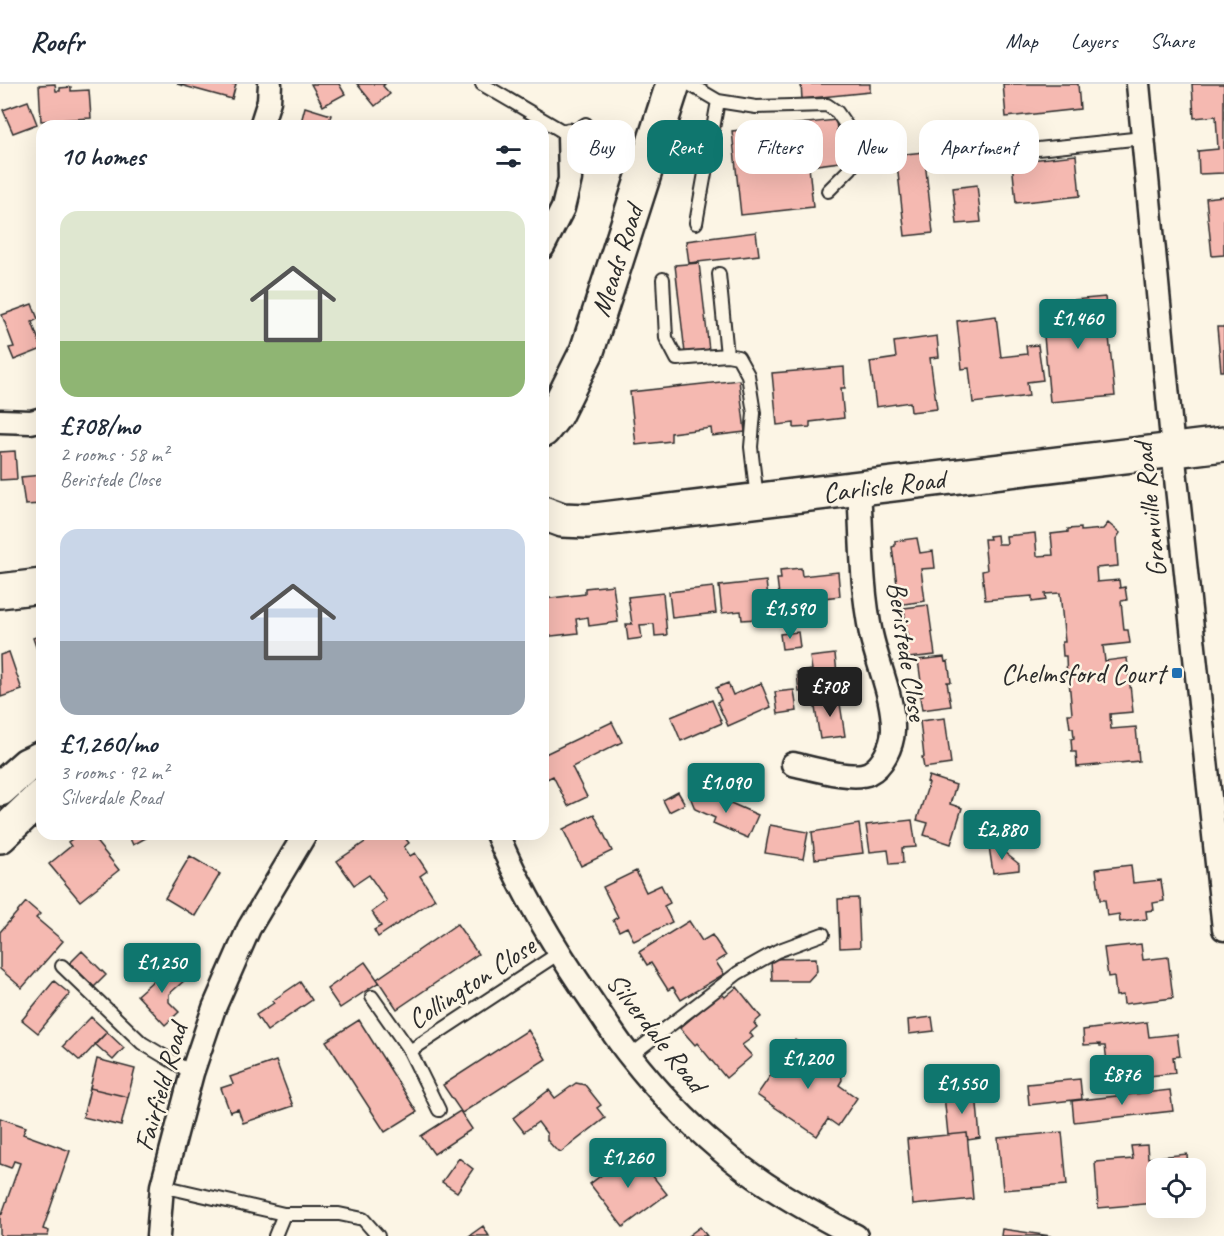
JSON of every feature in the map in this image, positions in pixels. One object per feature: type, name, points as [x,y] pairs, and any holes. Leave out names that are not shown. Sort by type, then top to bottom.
[{"type":"street","points":[[263,120],[269,101],[270,84]]},
{"type":"street","name":"Meads Road","points":[[549,422],[587,351],[673,84]]},
{"type":"street","name":"Granville Road","points":[[1138,84],[1173,450],[1224,929]]},
{"type":"street","points":[[549,235],[563,208],[571,174]]},
{"type":"street","points":[[0,421],[36,421]]},
{"type":"street","name":"Carlisle Road","points":[[549,515],[562,520],[587,521],[1224,444]]},
{"type":"street","name":"Beristede Close","points":[[793,764],[852,776],[868,773],[881,763],[888,751],[893,734],[892,713],[871,633],[866,597],[859,489]]},
{"type":"street","points":[[0,591],[36,587]]},
{"type":"street","points":[[0,789],[27,765],[36,761]]},
{"type":"street","points":[[0,836],[36,801]]},
{"type":"street","name":"Fairfield Road","points":[[158,1236],[162,1186],[192,1073],[214,1008],[249,928],[301,840]]},
{"type":"street","name":"Silverdale Road","points":[[500,840],[516,878],[559,954],[630,1056],[676,1109],[718,1148],[758,1179],[819,1217],[856,1236]]},
{"type":"lane","points":[[482,84],[567,125]]},
{"type":"lane","points":[[689,84],[718,101],[756,107],[827,105],[837,112],[846,125],[850,168],[828,191]]},
{"type":"lane","points":[[696,223],[718,101]]},
{"type":"lane","points":[[1039,149],[1143,138]]},
{"type":"lane","points":[[718,274],[727,355]]},
{"type":"lane","points":[[663,279],[666,338],[677,359],[727,355],[738,357],[748,375],[754,413],[751,447],[757,500]]},
{"type":"lane","points":[[630,1056],[738,973],[777,951],[823,934]]},
{"type":"lane","name":"Collington Close","points":[[410,1051],[559,954]]},
{"type":"lane","points":[[62,966],[142,1043],[192,1073]]},
{"type":"lane","name":"Collington Close","points":[[372,997],[410,1051],[440,1110]]},
{"type":"lane","points":[[162,1186],[284,1214],[339,1214],[363,1219],[378,1236]]},
{"type":"lane","points":[[275,1236],[284,1214]]},
{"type":"building","points":[[55,84],[56,91],[60,91],[60,88],[71,87],[71,91],[89,90],[91,118],[41,120],[39,85]]},
{"type":"building","points":[[177,84],[236,84],[232,99]]},
{"type":"building","points":[[311,84],[339,84],[345,94],[323,106]]},
{"type":"building","points":[[357,84],[385,84],[383,86],[390,94],[375,106]]},
{"type":"building","points":[[801,84],[870,84],[870,92],[802,99]]},
{"type":"building","points":[[1003,84],[1078,84],[1080,109],[1006,117]]},
{"type":"building","points":[[1192,84],[1224,84],[1224,173],[1199,174],[1198,151],[1218,149],[1216,116],[1194,118]]},
{"type":"building","points":[[28,101],[36,124],[13,133],[3,110]]},
{"type":"building","points":[[305,107],[331,115],[330,120],[302,120]]},
{"type":"building","points":[[835,120],[835,163],[823,164],[823,121]]},
{"type":"building","points":[[732,131],[735,131],[735,159]]},
{"type":"building","points":[[919,153],[919,174],[926,174],[933,233],[905,236],[898,174],[907,174],[907,154]]},
{"type":"building","points":[[1076,155],[1080,196],[1016,203],[1013,174],[1039,174],[1039,159]]},
{"type":"building","points":[[737,174],[810,174],[813,207],[741,215]]},
{"type":"building","points":[[977,185],[981,222],[957,224],[953,188]]},
{"type":"building","points":[[1224,196],[1224,255],[1212,256],[1206,198]]},
{"type":"building","points":[[756,232],[759,255],[689,263],[686,241]]},
{"type":"building","points":[[699,263],[709,350],[685,353],[675,265]]},
{"type":"building","points":[[1105,297],[1115,396],[1050,402],[1041,303]]},
{"type":"building","points":[[32,304],[36,314],[36,320],[32,322],[36,333],[36,351],[14,360],[9,348],[14,347],[2,315]]},
{"type":"building","points":[[996,316],[1001,357],[1027,354],[1026,346],[1038,345],[1043,380],[1027,382],[1029,396],[973,403],[969,368],[962,369],[957,321]]},
{"type":"building","points":[[1217,327],[1224,327],[1224,371],[1221,371]]},
{"type":"building","points":[[937,336],[939,357],[930,358],[937,409],[911,412],[910,402],[876,407],[870,362],[896,358],[894,342]]},
{"type":"building","points":[[844,367],[845,388],[841,388],[844,418],[810,422],[810,427],[794,428],[794,423],[777,425],[772,373]]},
{"type":"building","points":[[739,380],[745,432],[712,436],[711,428],[671,433],[671,441],[636,445],[630,392]]},
{"type":"building","points":[[15,451],[17,479],[0,480],[0,452]]},
{"type":"building","points":[[36,476],[36,504],[25,505],[21,477]]},
{"type":"building","points":[[1108,523],[1120,533],[1116,539],[1118,566],[1096,568],[1097,582],[1119,580],[1120,588],[1125,587],[1127,600],[1121,601],[1124,630],[1128,630],[1130,643],[1103,646],[1105,661],[1127,658],[1133,712],[1110,714],[1111,729],[1136,727],[1139,761],[1077,767],[1076,752],[1072,752],[1073,728],[1070,728],[1068,714],[1072,714],[1066,656],[1063,656],[1062,642],[1065,642],[1060,593],[1045,594],[1046,600],[1032,602],[1032,596],[985,600],[982,571],[987,570],[984,539],[997,535],[998,544],[1007,544],[1006,536],[1035,533],[1037,556],[1053,555],[1051,534],[1068,532],[1068,529],[1081,528],[1081,531],[1103,529]]},
{"type":"building","points":[[917,538],[920,553],[933,551],[935,568],[921,569],[925,601],[897,605],[895,592],[898,592],[892,547],[895,546],[895,541]]},
{"type":"building","points":[[801,568],[802,576],[838,572],[840,596],[824,598],[824,602],[805,604],[805,600],[780,603],[777,579],[781,579],[780,570]]},
{"type":"building","points":[[766,581],[769,607],[756,608],[757,619],[742,620],[741,611],[722,613],[719,586]]},
{"type":"building","points":[[613,585],[618,622],[589,626],[588,617],[576,619],[578,633],[549,636],[549,598],[585,594],[585,588]]},
{"type":"building","points":[[713,587],[716,613],[672,618],[669,592]]},
{"type":"building","points":[[663,593],[667,635],[655,636],[654,624],[640,625],[642,638],[628,640],[626,624],[632,624],[628,597]]},
{"type":"building","points":[[928,605],[935,655],[908,658],[904,608]]},
{"type":"building","points":[[798,632],[800,647],[782,649],[780,634]]},
{"type":"building","points":[[9,652],[22,690],[1,697],[0,655]]},
{"type":"building","points":[[835,654],[839,693],[814,695],[814,691],[799,692],[797,672],[812,670],[810,657]]},
{"type":"building","points":[[944,657],[945,662],[948,661],[951,682],[947,682],[951,706],[922,710],[920,697],[923,696],[918,660]]},
{"type":"building","points":[[728,683],[733,695],[761,683],[771,707],[728,726],[717,702],[721,700],[716,688]]},
{"type":"building","points":[[794,690],[797,711],[778,714],[775,692]]},
{"type":"building","points":[[839,697],[845,736],[820,739],[814,701]]},
{"type":"building","points":[[712,700],[722,723],[681,741],[671,717]]},
{"type":"building","points":[[945,718],[951,764],[924,768],[920,721]]},
{"type":"building","points":[[612,722],[622,742],[572,767],[587,797],[568,806],[553,776],[549,778],[549,752]]},
{"type":"building","points":[[929,776],[956,785],[950,804],[962,808],[951,844],[924,835],[928,823],[917,820],[929,783],[927,782]]},
{"type":"building","points":[[678,792],[685,804],[669,812],[663,800]]},
{"type":"building","points":[[708,793],[758,815],[748,838],[713,823],[715,818],[695,809],[691,799],[702,794],[707,796]]},
{"type":"building","points":[[594,814],[612,851],[581,866],[563,829]]},
{"type":"building","points":[[912,820],[916,847],[902,848],[903,863],[890,864],[888,850],[870,852],[866,825]]},
{"type":"building","points":[[859,824],[863,853],[815,859],[812,832]]},
{"type":"building","points":[[770,825],[808,832],[803,859],[765,853]]},
{"type":"building","points":[[95,840],[119,870],[80,901],[49,864],[71,846],[68,842]]},
{"type":"building","points":[[131,840],[142,840],[133,845]]},
{"type":"building","points":[[368,840],[407,840],[409,843],[404,847],[410,856],[415,853],[427,871],[420,876],[435,899],[378,937],[374,930],[381,926],[372,912],[387,901],[369,875],[354,885],[337,861]]},
{"type":"building","points":[[995,845],[1019,864],[1019,870],[993,873],[989,846]]},
{"type":"building","points":[[190,856],[220,874],[195,916],[165,898]]},
{"type":"building","points":[[1131,865],[1133,883],[1161,880],[1164,901],[1153,903],[1154,910],[1146,911],[1147,919],[1120,922],[1119,914],[1107,916],[1105,900],[1100,900],[1096,869]]},
{"type":"building","points":[[636,871],[646,892],[661,885],[670,903],[664,906],[672,922],[634,941],[627,927],[619,931],[613,920],[618,917],[603,887]]},
{"type":"building","points":[[858,898],[860,947],[840,948],[838,899]]},
{"type":"building","points":[[26,902],[40,914],[36,918],[63,941],[22,988],[0,969],[0,932]]},
{"type":"building","points":[[689,921],[702,941],[712,935],[726,956],[716,962],[724,974],[681,1000],[673,987],[668,990],[651,963],[647,965],[639,952]]},
{"type":"building","points":[[457,924],[478,954],[397,1009],[377,979]]},
{"type":"building","points":[[1141,944],[1143,960],[1168,957],[1173,998],[1124,1004],[1123,995],[1116,996],[1114,976],[1108,977],[1104,948]]},
{"type":"building","points":[[82,951],[106,975],[94,987],[70,963]]},
{"type":"building","points":[[816,958],[817,971],[808,981],[772,981],[771,959]]},
{"type":"building","points":[[365,962],[379,982],[340,1008],[327,989]]},
{"type":"building","points":[[171,965],[185,980],[169,994],[169,1002],[179,1012],[165,1025],[137,995]]},
{"type":"building","points":[[54,981],[70,994],[38,1033],[22,1020]]},
{"type":"building","points":[[300,982],[312,1000],[267,1031],[256,1015]]},
{"type":"building","points":[[737,987],[761,1017],[754,1023],[757,1027],[750,1033],[753,1037],[742,1045],[752,1056],[726,1078],[697,1043],[695,1045],[680,1028],[721,993],[725,997]]},
{"type":"building","points":[[91,1017],[107,1032],[80,1061],[63,1046]]},
{"type":"building","points":[[932,1017],[934,1031],[909,1034],[908,1020]]},
{"type":"building","points":[[359,1020],[417,1112],[385,1132],[326,1041]]},
{"type":"building","points":[[1147,1022],[1149,1037],[1177,1034],[1180,1056],[1173,1057],[1175,1073],[1123,1079],[1121,1060],[1107,1062],[1105,1046],[1084,1045],[1083,1030]]},
{"type":"building","points":[[528,1030],[546,1059],[462,1113],[443,1085]]},
{"type":"building","points":[[107,1032],[124,1048],[113,1060],[95,1044]]},
{"type":"building","points":[[795,1040],[841,1071],[842,1080],[839,1085],[857,1098],[838,1126],[828,1119],[817,1136],[757,1095]]},
{"type":"building","points":[[97,1059],[135,1069],[128,1097],[90,1088]]},
{"type":"building","points":[[276,1061],[293,1106],[243,1123],[238,1109],[230,1112],[221,1088],[233,1084],[230,1077]]},
{"type":"building","points":[[1080,1079],[1082,1099],[1029,1105],[1027,1084]]},
{"type":"building","points":[[576,1083],[585,1085],[601,1105],[597,1108],[605,1118],[561,1152],[547,1140],[547,1134],[538,1122],[524,1132],[513,1118],[549,1090],[555,1098]]},
{"type":"building","points":[[90,1088],[128,1097],[121,1126],[83,1117]]},
{"type":"building","points":[[1170,1090],[1173,1111],[1074,1122],[1072,1101]]},
{"type":"building","points":[[976,1093],[980,1138],[968,1140],[967,1133],[948,1135],[944,1095]]},
{"type":"building","points":[[460,1111],[472,1129],[434,1154],[421,1136]]},
{"type":"building","points":[[0,1118],[26,1127],[23,1134],[70,1151],[43,1229],[49,1231],[48,1236],[0,1236],[0,1213],[2,1214],[20,1163],[14,1161],[11,1168],[0,1164]]},
{"type":"building","points":[[1062,1132],[1067,1185],[1003,1190],[998,1138]]},
{"type":"building","points":[[967,1133],[973,1199],[913,1205],[907,1139]]},
{"type":"building","points":[[1147,1145],[1146,1204],[1098,1208],[1095,1162],[1133,1159],[1131,1146]]},
{"type":"building","points":[[633,1151],[667,1194],[623,1227],[590,1184]]},
{"type":"building","points":[[1187,1154],[1187,1158],[1148,1158]]},
{"type":"building","points":[[459,1158],[473,1169],[457,1192],[442,1182]]},
{"type":"building","points":[[483,1226],[489,1236],[469,1236]]},
{"type":"building","points":[[700,1227],[707,1236],[688,1236]]},
{"type":"building","points":[[1002,1229],[1051,1236],[1001,1236]]},
{"type":"place","name":"Chelmsford Court","points":[[1177,673]]}]
